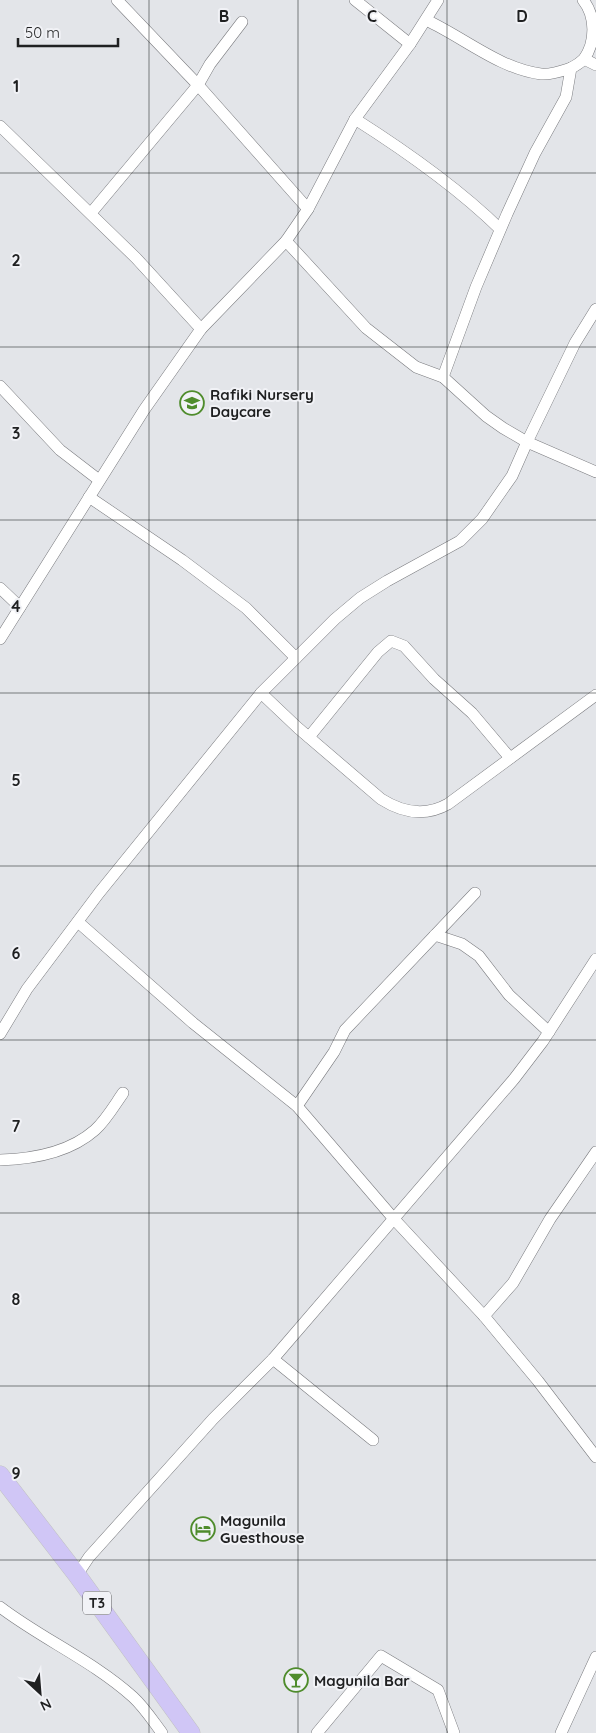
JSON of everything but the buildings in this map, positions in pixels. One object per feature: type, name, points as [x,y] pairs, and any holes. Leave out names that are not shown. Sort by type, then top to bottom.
[{"type":"highway","name":"T3","points":[[0,1475],[77,1575],[191,1733]]},
{"type":"street","points":[[117,0],[198,85],[308,209]]},
{"type":"street","points":[[355,0],[410,44]]},
{"type":"street","points":[[0,639],[144,410],[201,329],[286,241],[308,209],[355,119],[410,44],[438,0]]},
{"type":"street","points":[[426,20],[453,32],[506,64],[542,74],[571,68],[584,59],[592,40],[593,18],[583,0]]},
{"type":"street","points":[[90,213],[198,85],[210,64],[242,22]]},
{"type":"street","points":[[584,59],[596,65]]},
{"type":"street","points":[[443,377],[500,230],[535,153],[566,97],[571,68]]},
{"type":"street","points":[[355,119],[419,161],[483,213],[500,230]]},
{"type":"street","points":[[0,126],[136,258],[201,329]]},
{"type":"street","points":[[286,241],[366,328],[416,368],[443,377],[486,416],[527,442],[596,472]]},
{"type":"street","points":[[0,1034],[27,989],[78,922],[140,842],[261,693],[335,619],[360,598],[387,581],[444,552],[472,531],[512,476],[575,344],[596,308]]},
{"type":"street","points":[[0,386],[60,450],[99,480]]},
{"type":"street","points":[[89,497],[182,560],[246,608],[296,658]]},
{"type":"street","points":[[0,588],[20,607]]},
{"type":"street","points":[[309,737],[378,652],[391,641],[404,646],[434,679],[472,712],[510,758]]},
{"type":"street","points":[[261,693],[381,799],[394,807],[410,811],[428,812],[443,806],[596,695]]},
{"type":"street","points":[[297,1106],[334,1052],[345,1030],[475,893]]},
{"type":"street","points":[[78,922],[193,1023],[297,1106],[394,1219],[484,1316],[538,1381],[596,1457]]},
{"type":"street","points":[[435,935],[462,944],[480,956],[509,995],[549,1032]]},
{"type":"street","points":[[77,1575],[90,1557],[213,1419],[273,1359],[514,1079],[549,1032],[596,959]]},
{"type":"street","points":[[0,1160],[26,1159],[70,1146],[95,1130],[123,1094]]},
{"type":"street","points":[[484,1316],[513,1283],[550,1219],[596,1152]]},
{"type":"street","points":[[273,1359],[373,1440]]},
{"type":"street","points":[[0,1606],[28,1628],[97,1670],[134,1698],[162,1733]]},
{"type":"street","points":[[317,1733],[381,1656],[438,1690],[454,1733]]},
{"type":"street","points":[[562,1733],[592,1681],[596,1657]]},
{"type":"place","name":"Rafiki Nursery Daycare","points":[[192,403]]},
{"type":"place","name":"Magunila Guesthouse","points":[[203,1529]]},
{"type":"place","name":"Magunila Bar","points":[[296,1680]]}]
